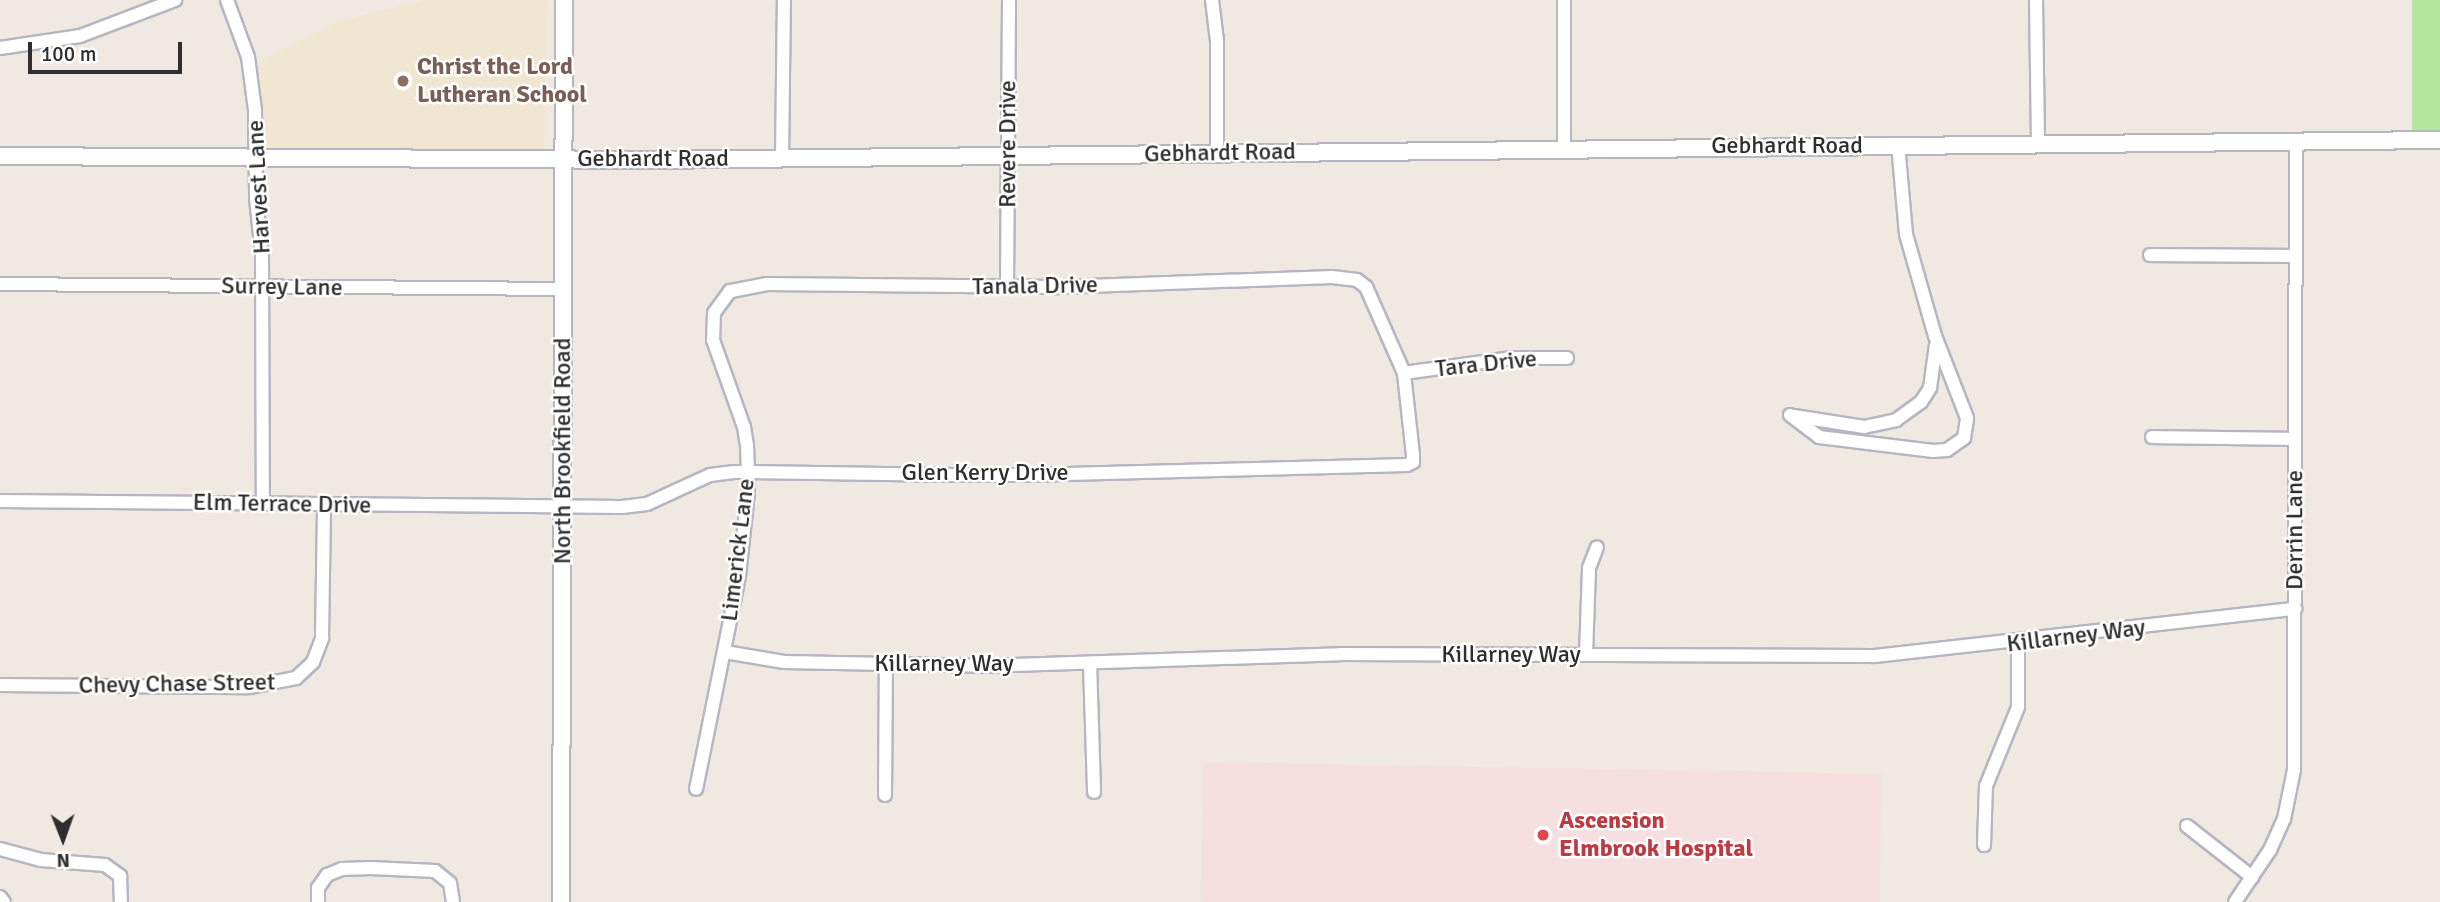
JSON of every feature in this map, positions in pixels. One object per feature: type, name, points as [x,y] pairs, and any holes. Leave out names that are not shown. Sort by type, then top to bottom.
[{"type":"street","points":[[0,48],[80,36],[175,0]]},
{"type":"street","name":"Harvest Lane","points":[[227,0],[252,80],[263,287],[263,503]]},
{"type":"street","name":"North Brookfield Road","points":[[561,902],[564,0]]},
{"type":"street","points":[[782,158],[784,0]]},
{"type":"street","name":"Revere Drive","points":[[1007,287],[1009,0]]},
{"type":"street","points":[[1212,0],[1217,39],[1217,153]]},
{"type":"street","points":[[1564,0],[1564,149]]},
{"type":"street","points":[[2036,0],[2038,144]]},
{"type":"street","name":"Gebhardt Road","points":[[0,156],[564,160],[2440,140]]},
{"type":"street","name":"Derrin Lane","points":[[2235,902],[2284,819],[2292,788],[2297,143]]},
{"type":"street","points":[[1898,145],[1906,234],[1935,337],[1967,418],[1968,428],[1956,446],[1933,452],[1819,437],[1790,415],[1864,427],[1896,421],[1921,402],[1930,388],[1936,372],[1935,337]]},
{"type":"street","points":[[2150,255],[2295,256]]},
{"type":"street","name":"Tanala Drive","points":[[714,313],[722,297],[749,286],[1007,287],[1332,277],[1357,280],[1366,287],[1404,373]]},
{"type":"street","name":"Surrey Lane","points":[[0,284],[564,289]]},
{"type":"street","name":"Limerick Lane","points":[[696,789],[739,576],[748,472],[744,427],[716,354],[714,313]]},
{"type":"street","name":"Tara Drive","points":[[1404,373],[1512,358],[1567,358]]},
{"type":"street","name":"Glen Kerry Drive","points":[[563,505],[635,506],[710,475],[748,472],[1029,475],[1413,462],[1404,373]]},
{"type":"street","points":[[2152,437],[2295,439]]},
{"type":"street","name":"Elm Terrace Drive","points":[[0,501],[563,505]]},
{"type":"street","name":"Chevy Chase Street","points":[[0,685],[249,687],[296,678],[313,662],[322,638],[324,505]]},
{"type":"street","points":[[1586,655],[1589,568],[1597,547]]},
{"type":"street","name":"Killarney Way","points":[[725,652],[784,662],[886,664],[1090,663],[1340,654],[1874,656],[2018,643],[2295,608]]},
{"type":"street","points":[[1984,845],[1986,786],[2018,707],[2018,643]]},
{"type":"street","points":[[1090,663],[1094,792]]},
{"type":"street","points":[[885,795],[886,664]]},
{"type":"street","points":[[2187,826],[2252,877]]},
{"type":"street","points":[[0,849],[41,860],[105,865],[120,876],[121,902]]},
{"type":"street","points":[[318,902],[318,888],[327,876],[342,869],[371,868],[435,871],[450,883],[453,902]]},
{"type":"street","points":[[0,897],[4,902]]},
{"type":"shaded area","name":"Christ the Lord Lutheran School","points":[[426,0],[547,0],[544,152],[273,154],[265,149],[255,63],[339,21]]},
{"type":"shaded area","name":"Ascension Elmbrook Hospital","points":[[1203,762],[1882,774],[1880,902],[1201,902]]},
{"type":"green space","points":[[2412,0],[2440,0],[2440,136],[2412,136]]},
{"type":"place","name":"Christ the Lord Lutheran School","points":[[403,81]]},
{"type":"place","name":"Ascension Elmbrook Hospital","points":[[1543,835]]}]
